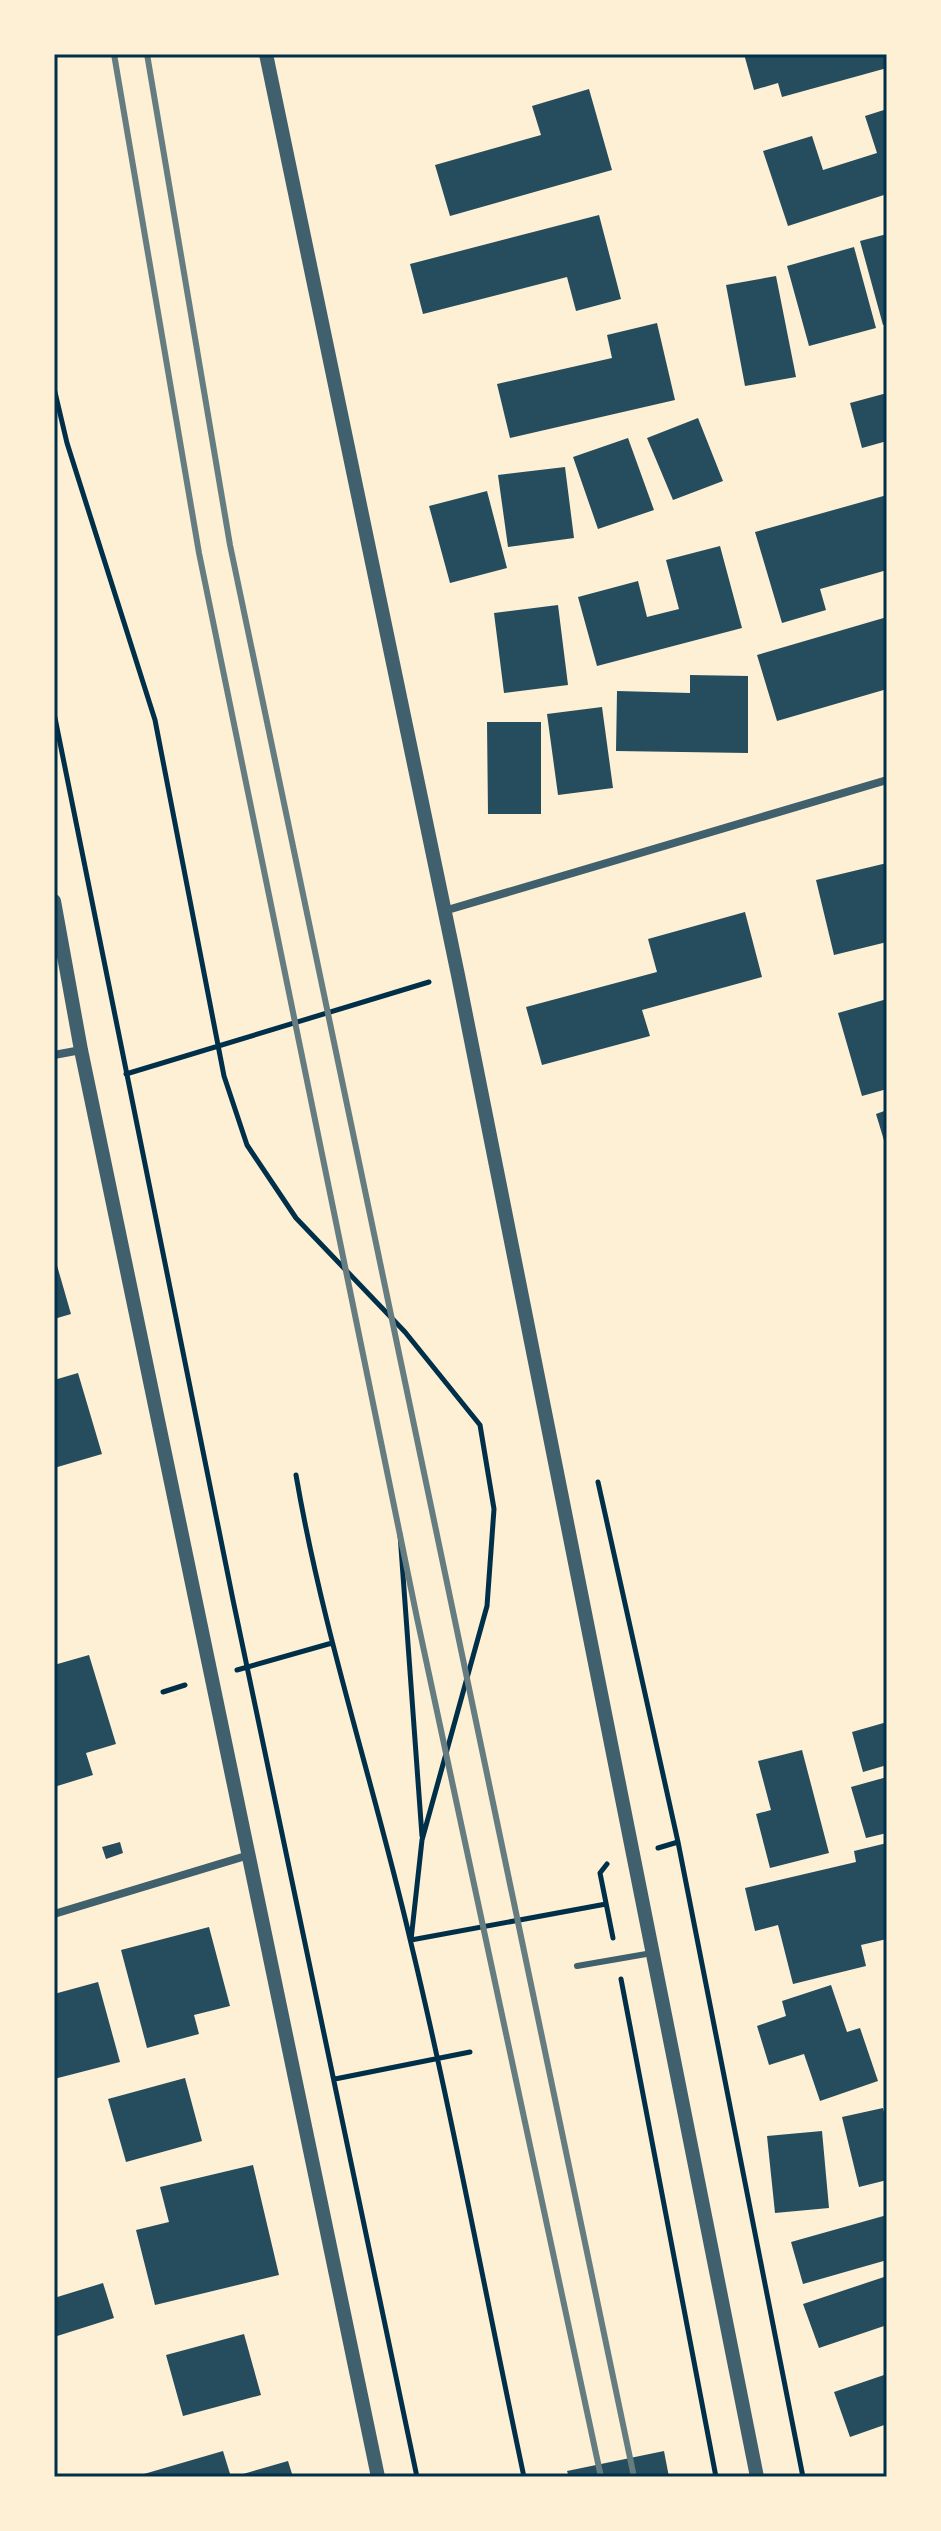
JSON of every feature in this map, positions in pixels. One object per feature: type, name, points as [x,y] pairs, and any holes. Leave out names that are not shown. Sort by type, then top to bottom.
[{"type":"street","points":[[266,54],[443,911],[757,2477]]},
{"type":"street","points":[[443,911],[887,780]]},
{"type":"street","points":[[54,901],[81,1050],[378,2477]]},
{"type":"street","points":[[54,1055],[81,1050]]},
{"type":"street","points":[[54,1914],[249,1855]]},
{"type":"lane","points":[[577,1966],[652,1952]]},
{"type":"path","points":[[54,388],[67,443],[155,720],[219,1048],[247,1145],[296,1218],[405,1332],[480,1425],[494,1509],[487,1606],[422,1840],[411,1940]]},
{"type":"path","points":[[54,713],[247,1667],[417,2477]]},
{"type":"path","points":[[126,1074],[429,982]]},
{"type":"path","points":[[296,1475],[309,1549],[332,1643],[411,1940],[524,2477]]},
{"type":"path","points":[[598,1482],[678,1842],[803,2477]]},
{"type":"path","points":[[400,1534],[422,1840]]},
{"type":"path","points":[[163,1692],[332,1643]]},
{"type":"path","points":[[678,1842],[610,1860],[600,1873],[716,2477]]},
{"type":"path","points":[[411,1940],[606,1904]]},
{"type":"path","points":[[335,2079],[470,2052]]},
{"type":"building","points":[[744,54],[887,54],[887,68],[782,97],[778,83],[754,90]]},
{"type":"building","points":[[589,89],[612,170],[450,216],[435,165],[541,135],[532,106]]},
{"type":"building","points":[[887,109],[887,194],[788,226],[763,151],[812,136],[823,170],[877,153],[865,116]]},
{"type":"building","points":[[599,215],[621,299],[576,311],[567,277],[423,314],[410,264]]},
{"type":"building","points":[[887,234],[887,324],[883,325],[860,241]]},
{"type":"building","points":[[854,247],[876,328],[809,346],[787,266]]},
{"type":"building","points":[[776,276],[796,377],[745,386],[726,285]]},
{"type":"building","points":[[657,323],[675,400],[510,438],[497,384],[612,358],[607,335]]},
{"type":"building","points":[[887,393],[887,441],[862,448],[850,403]]},
{"type":"building","points":[[698,418],[723,481],[673,500],[647,438]]},
{"type":"building","points":[[628,438],[654,510],[598,529],[573,457]]},
{"type":"building","points":[[565,467],[574,538],[508,547],[498,475]]},
{"type":"building","points":[[487,491],[507,568],[450,583],[429,506]]},
{"type":"building","points":[[887,495],[887,570],[820,589],[826,610],[782,623],[755,532]]},
{"type":"building","points":[[720,546],[742,628],[597,666],[578,597],[638,581],[647,617],[679,609],[666,560]]},
{"type":"building","points":[[558,605],[568,685],[504,693],[494,613]]},
{"type":"building","points":[[887,617],[887,689],[777,721],[757,655]]},
{"type":"building","points":[[690,675],[748,676],[748,753],[616,751],[617,691],[690,693]]},
{"type":"building","points":[[602,707],[613,788],[558,795],[547,714]]},
{"type":"building","points":[[487,722],[541,722],[541,814],[488,814]]},
{"type":"building","points":[[887,863],[887,942],[834,955],[816,880]]},
{"type":"building","points":[[745,912],[762,977],[642,1010],[650,1036],[542,1065],[526,1007],[657,972],[648,939]]},
{"type":"building","points":[[887,999],[887,1089],[862,1096],[838,1013]]},
{"type":"building","points":[[887,1110],[887,1147],[886,1147],[876,1114]]},
{"type":"building","points":[[54,1255],[71,1314],[54,1319]]},
{"type":"building","points":[[78,1373],[102,1454],[54,1468],[54,1380]]},
{"type":"building","points":[[89,1655],[116,1744],[86,1753],[93,1775],[54,1787],[54,1665]]},
{"type":"building","points":[[887,1722],[887,1765],[863,1772],[852,1732]]},
{"type":"building","points":[[802,1750],[829,1853],[770,1868],[756,1814],[771,1810],[758,1761]]},
{"type":"building","points":[[887,1777],[887,1833],[866,1838],[851,1787]]},
{"type":"building","points":[[120,1842],[123,1853],[106,1859],[102,1847]]},
{"type":"building","points":[[887,1843],[887,1939],[861,1945],[866,1966],[793,1984],[778,1925],[755,1931],[745,1888],[856,1862],[854,1851]]},
{"type":"building","points":[[209,1927],[230,2006],[194,2015],[199,2034],[147,2048],[121,1950]]},
{"type":"building","points":[[98,1982],[120,2062],[54,2079],[54,1994]]},
{"type":"building","points":[[831,1985],[847,2032],[860,2028],[878,2081],[820,2101],[804,2054],[769,2065],[757,2026],[786,2016],[782,2001]]},
{"type":"building","points":[[185,2078],[202,2141],[126,2162],[108,2099]]},
{"type":"building","points":[[883,2108],[887,2125],[887,2180],[859,2187],[842,2117]]},
{"type":"building","points":[[822,2131],[829,2208],[775,2213],[767,2136]]},
{"type":"building","points":[[253,2165],[279,2275],[155,2305],[136,2230],[169,2222],[160,2187]]},
{"type":"building","points":[[887,2215],[887,2260],[803,2284],[791,2242]]},
{"type":"building","points":[[887,2276],[887,2325],[819,2348],[803,2304]]},
{"type":"building","points":[[103,2283],[114,2318],[54,2337],[54,2298]]},
{"type":"building","points":[[244,2334],[261,2395],[183,2416],[166,2355]]},
{"type":"building","points":[[887,2374],[887,2424],[850,2437],[834,2392]]},
{"type":"building","points":[[223,2451],[231,2477],[137,2477],[137,2476]]},
{"type":"building","points":[[664,2451],[669,2477],[569,2477],[567,2471]]},
{"type":"building","points":[[288,2461],[293,2477],[236,2477],[236,2476]]},
{"type":"railway","points":[[114,54],[199,553],[417,1618],[601,2477]]},
{"type":"railway","points":[[147,54],[230,545],[634,2477]]}]
